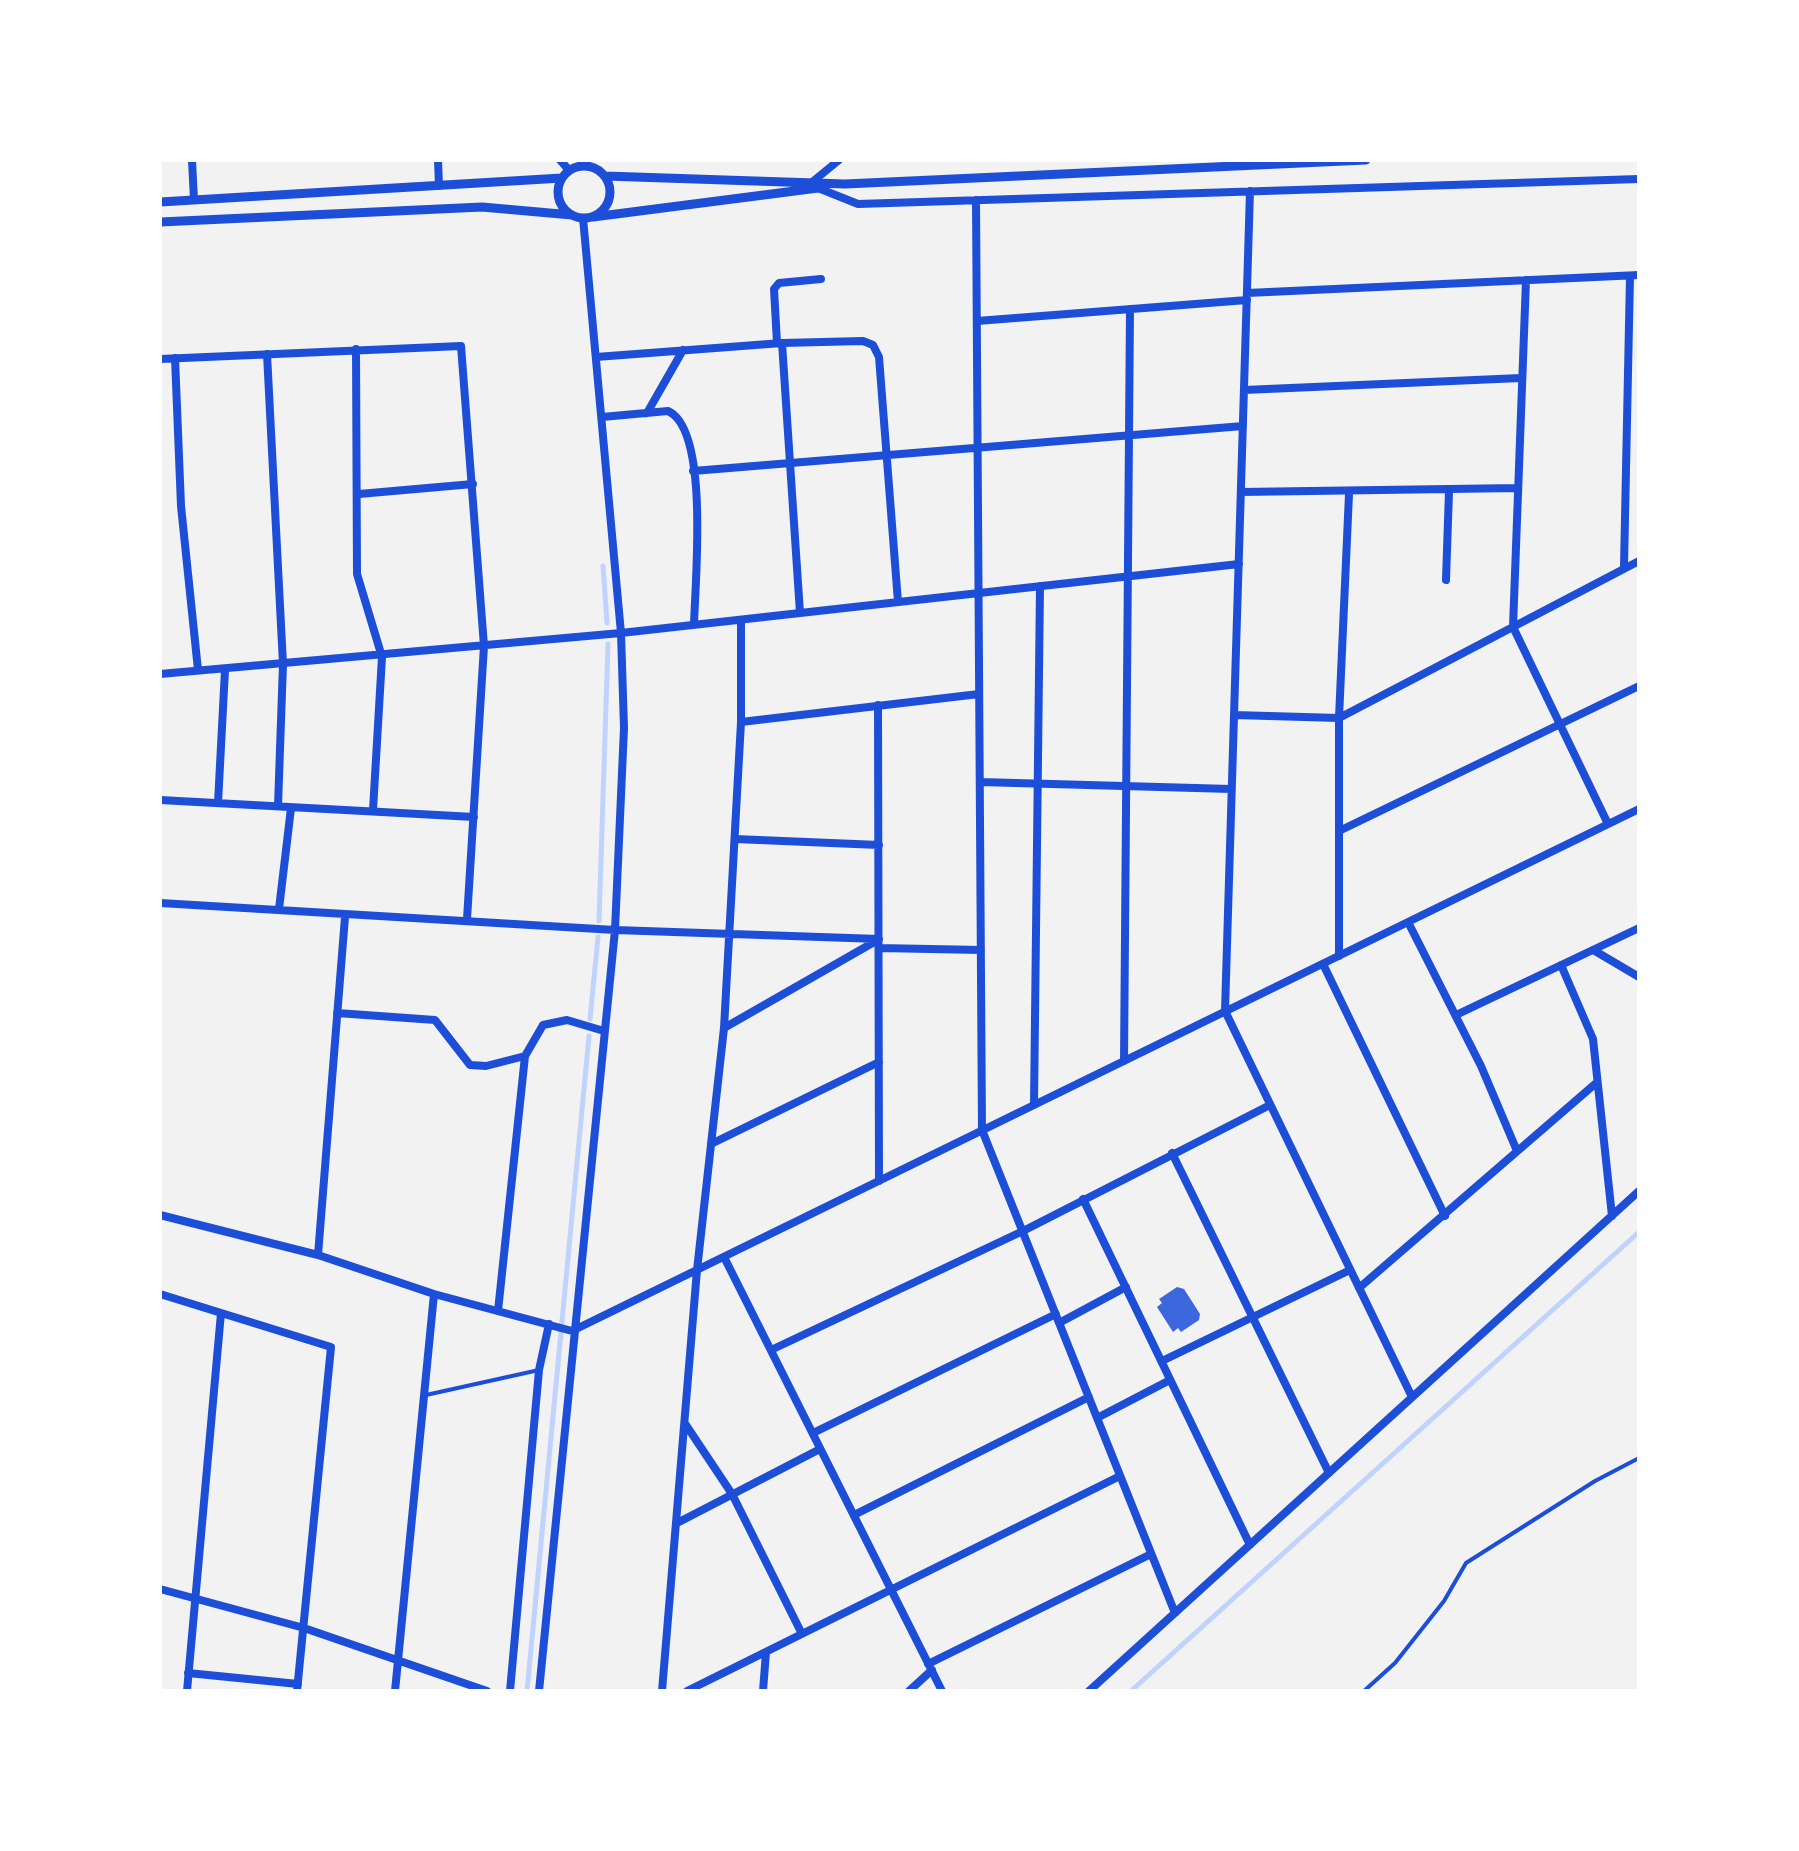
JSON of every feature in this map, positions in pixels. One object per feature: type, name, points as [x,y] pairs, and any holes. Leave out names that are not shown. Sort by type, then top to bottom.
[{"type":"street","points":[[192,160],[194,200]]},
{"type":"street","points":[[438,160],[439,186]]},
{"type":"street","points":[[560,160],[566,174],[558,194],[572,215]]},
{"type":"street","points":[[815,186],[839,160]]},
{"type":"street","points":[[160,222],[482,207],[588,218],[815,186],[1366,160]]},
{"type":"street","points":[[160,202],[439,186],[566,174],[586,166],[605,176],[815,186],[858,204],[1639,179]]},
{"type":"street","points":[[588,218],[608,203],[605,176]]},
{"type":"street","points":[[1250,191],[1225,1012],[1412,1398]]},
{"type":"street","points":[[976,200],[982,1130],[1175,1613]]},
{"type":"street","points":[[539,1691],[615,930],[624,728],[621,633],[596,357],[588,218]]},
{"type":"street","points":[[977,321],[1247,296],[1634,276],[1624,566]]},
{"type":"street","points":[[800,613],[774,290],[779,282],[820,279]]},
{"type":"street","points":[[1526,280],[1513,627],[1608,824]]},
{"type":"street","points":[[1124,1061],[1130,309]]},
{"type":"street","points":[[596,357],[780,343],[873,344],[879,357],[890,455],[898,602]]},
{"type":"street","points":[[160,359],[461,346],[484,646],[467,919]]},
{"type":"street","points":[[356,350],[358,574],[382,657],[373,810]]},
{"type":"street","points":[[647,413],[684,350]]},
{"type":"street","points":[[266,354],[283,664],[278,806]]},
{"type":"street","points":[[175,358],[183,537],[198,670]]},
{"type":"street","points":[[1244,390],[1521,378]]},
{"type":"street","points":[[602,417],[668,412],[685,423],[693,470],[694,625]]},
{"type":"street","points":[[693,470],[1242,426]]},
{"type":"street","points":[[359,494],[473,484]]},
{"type":"street","points":[[1241,492],[1349,494],[1518,488]]},
{"type":"street","points":[[1446,580],[1448,492]]},
{"type":"street","points":[[1339,956],[1339,718],[1349,494]]},
{"type":"street","points":[[1234,715],[1339,718],[1639,560]]},
{"type":"street","points":[[160,674],[621,633],[1238,564]]},
{"type":"street","points":[[1034,1105],[1040,586]]},
{"type":"street","points":[[662,1691],[698,1270],[724,1028],[741,722],[741,620]]},
{"type":"street","points":[[218,803],[226,670]]},
{"type":"street","points":[[1340,831],[1639,686]]},
{"type":"street","points":[[741,722],[980,694]]},
{"type":"street","points":[[878,705],[879,1181]]},
{"type":"street","points":[[980,782],[1232,789]]},
{"type":"street","points":[[160,800],[474,817]]},
{"type":"street","points":[[279,909],[291,808]]},
{"type":"street","points":[[160,1217],[318,1255],[434,1294],[572,1331],[1639,809]]},
{"type":"street","points":[[735,839],[879,845]]},
{"type":"street","points":[[160,903],[981,950]]},
{"type":"street","points":[[318,1255],[345,916]]},
{"type":"street","points":[[1408,922],[1518,1151]]},
{"type":"street","points":[[1456,1015],[1639,928]]},
{"type":"street","points":[[724,1028],[879,944]]},
{"type":"street","points":[[1595,951],[1639,978]]},
{"type":"street","points":[[1322,964],[1445,1216]]},
{"type":"street","points":[[1561,966],[1592,1039],[1612,1216]]},
{"type":"street","points":[[338,1013],[436,1020],[470,1064],[486,1066],[525,1056]]},
{"type":"street","points":[[498,1311],[525,1056],[543,1025],[567,1020],[604,1031]]},
{"type":"street","points":[[711,1144],[879,1062]]},
{"type":"street","points":[[1359,1288],[1595,1084]]},
{"type":"street","points":[[771,1350],[1023,1232],[1270,1105]]},
{"type":"street","points":[[1172,1154],[1328,1473]]},
{"type":"street","points":[[1090,1691],[1639,1191]]},
{"type":"street","points":[[1083,1199],[1250,1545]]},
{"type":"street","points":[[724,1257],[942,1691]]},
{"type":"street","points":[[1162,1361],[1350,1270]]},
{"type":"street","points":[[813,1433],[1126,1287]]},
{"type":"street","points":[[160,1294],[332,1347],[298,1688],[188,1673]]},
{"type":"street","points":[[395,1691],[434,1294]]},
{"type":"street","points":[[186,1691],[221,1313]]},
{"type":"street","points":[[510,1691],[538,1370],[549,1324]]},
{"type":"street","points":[[1097,1418],[1170,1380]]},
{"type":"street","points":[[854,1515],[1089,1398]]},
{"type":"street","points":[[686,1425],[732,1494],[802,1634]]},
{"type":"street","points":[[679,1522],[820,1449]]},
{"type":"street","points":[[687,1691],[1120,1476]]},
{"type":"street","points":[[909,1691],[930,1667],[1151,1554]]},
{"type":"street","points":[[160,1589],[304,1628],[487,1691]]},
{"type":"street","points":[[763,1691],[766,1652]]},
{"type":"lane","points":[[424,1395],[538,1370]]},
{"type":"lane","points":[[1364,1691],[1395,1663],[1444,1601],[1466,1563],[1596,1480],[1639,1458]]},
{"type":"building","points":[[1177,1287],[1184,1289],[1200,1314],[1199,1320],[1181,1332],[1178,1328],[1173,1332],[1157,1307],[1162,1303],[1159,1299]]},
{"type":"waterway","points":[[603,566],[607,623]]},
{"type":"waterway","points":[[599,921],[608,644]]},
{"type":"waterway","points":[[590,1019],[598,937]]},
{"type":"waterway","points":[[527,1691],[589,1036]]},
{"type":"waterway","points":[[1131,1691],[1639,1232]]}]
